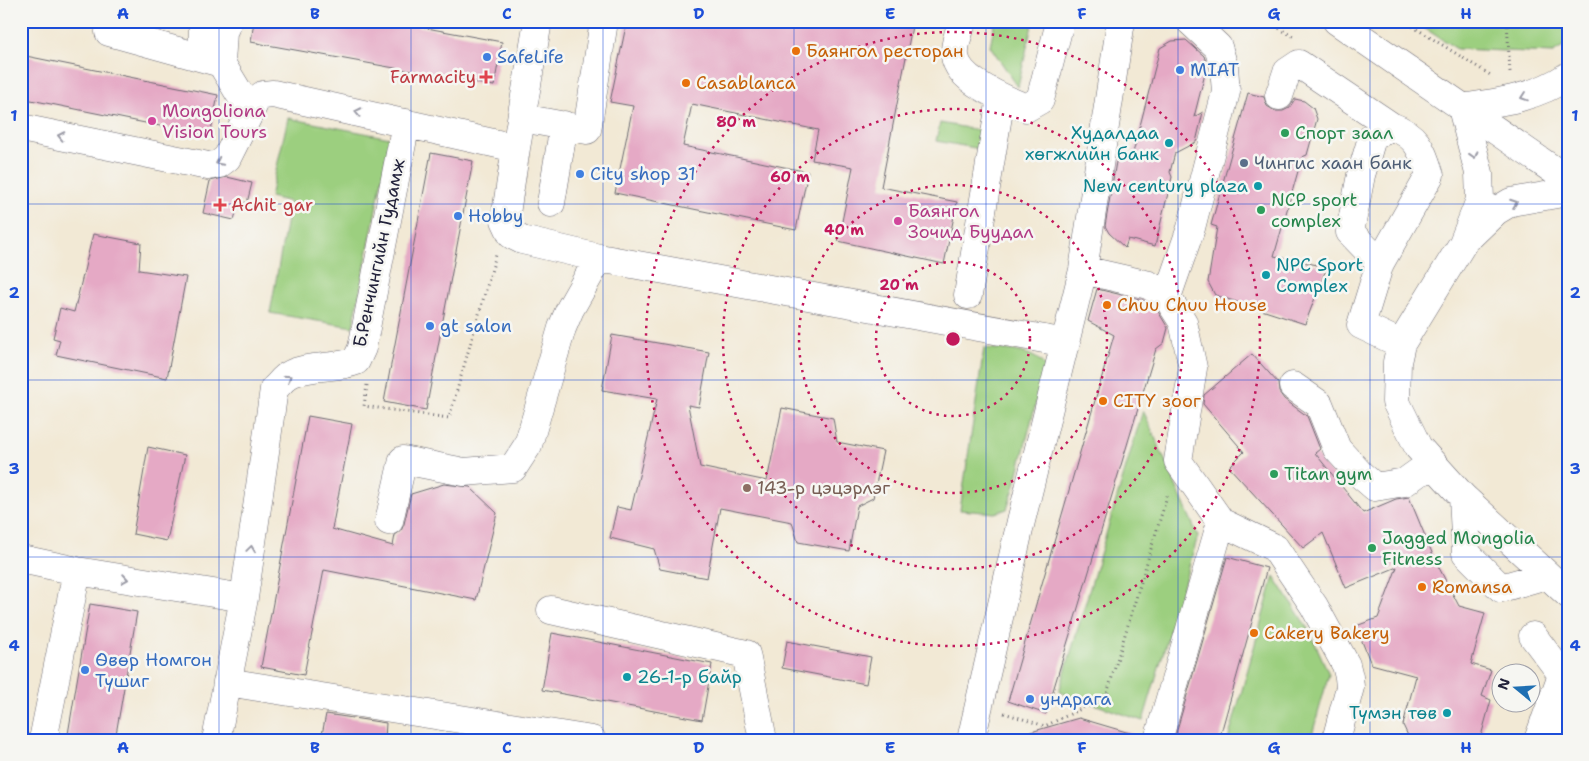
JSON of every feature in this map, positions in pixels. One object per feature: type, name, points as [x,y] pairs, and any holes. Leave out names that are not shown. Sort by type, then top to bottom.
[{"type":"main road","points":[[203,21],[212,61],[250,111]]},
{"type":"main road","points":[[212,61],[228,21]]},
{"type":"main road","points":[[538,21],[505,220],[512,235],[522,240],[599,258],[1066,342]]},
{"type":"main road","points":[[522,118],[587,130],[604,21]]},
{"type":"main road","points":[[963,21],[955,56],[962,72],[1001,98],[1026,108],[1040,100],[1059,26]]},
{"type":"main road","points":[[971,740],[1020,521],[1083,270],[1121,21]]},
{"type":"main road","points":[[1167,297],[1191,228],[1226,92],[1224,67],[1218,47],[1190,21]]},
{"type":"main road","points":[[1337,21],[1568,180]]},
{"type":"main road","points":[[109,32],[212,61]]},
{"type":"main road","points":[[1279,96],[1287,72],[1299,64],[1390,126],[1407,132],[1421,148],[1430,175],[1380,263],[1361,325],[1401,344]]},
{"type":"main road","points":[[1462,108],[1517,100],[1550,88],[1568,76]]},
{"type":"main road","points":[[21,128],[208,166],[219,164],[227,158],[256,100],[263,95],[273,94],[406,122],[516,148]]},
{"type":"main road","points":[[968,295],[1001,98]]},
{"type":"main road","points":[[1462,108],[1479,173],[1480,200],[1463,243],[1401,344],[1397,362],[1396,402],[1418,447],[1462,497],[1568,594]]},
{"type":"main road","name":"Б.Ренчингийн Гудамж","points":[[216,740],[244,598],[274,389],[289,374],[318,368],[344,366],[356,361],[362,348],[406,122]]},
{"type":"main road","points":[[551,203],[564,126]]},
{"type":"main road","points":[[1380,263],[1350,232],[1361,175],[1372,138],[1390,126]]},
{"type":"main road","points":[[1463,243],[1496,211],[1511,202],[1568,192]]},
{"type":"main road","points":[[389,521],[403,460],[464,472],[513,468],[528,445],[562,328],[570,309],[599,258]]},
{"type":"main road","points":[[1083,270],[1149,285],[1167,297],[1183,322],[1193,368],[1178,461],[1221,522],[1275,548],[1314,606],[1346,665],[1350,687],[1336,740]]},
{"type":"main road","points":[[1293,386],[1319,404],[1337,449],[1360,475],[1375,486],[1405,482],[1418,472],[1436,467]]},
{"type":"main road","points":[[1462,497],[1466,553],[1501,588],[1546,575]]},
{"type":"main road","points":[[1158,740],[1221,522]]},
{"type":"main road","points":[[21,559],[77,571],[244,598]]},
{"type":"main road","points":[[43,740],[77,571]]},
{"type":"main road","points":[[551,610],[746,654],[768,739]]},
{"type":"main road","points":[[1532,636],[1566,677],[1559,683],[1550,730]]},
{"type":"main road","points":[[227,682],[592,740]]},
{"type":"path","points":[[1404,21],[1498,80]]},
{"type":"path","points":[[1508,21],[1510,74]]},
{"type":"path","points":[[369,376],[364,406],[449,418],[505,220]]},
{"type":"path","points":[[981,698],[995,710],[1045,726],[1106,697],[1178,461]]},
{"type":"green space","points":[[995,21],[1033,21],[1018,87],[990,46]]},
{"type":"green space","points":[[1413,21],[1568,21],[1568,44],[1553,53],[1457,49]]},
{"type":"green space","points":[[288,118],[390,138],[353,327],[270,313],[290,202],[270,197]]},
{"type":"green space","points":[[940,123],[990,132],[986,150],[936,141]]},
{"type":"green space","points":[[984,348],[1009,350],[1026,354],[1040,361],[1045,367],[1015,485],[1007,509],[995,513],[960,510]]},
{"type":"green space","points":[[1143,410],[1198,536],[1143,721],[1059,692]]},
{"type":"green space","points":[[1274,576],[1310,632],[1329,674],[1312,735],[1305,740],[1228,740]]},
{"type":"building","points":[[254,21],[389,21],[502,42],[494,86],[251,42]]},
{"type":"building","points":[[627,21],[913,21],[881,187],[957,202],[944,264],[838,241],[853,167],[812,160],[818,130],[692,104],[683,146],[808,172],[796,230],[615,193],[633,106],[610,102]]},
{"type":"building","name":"Худалдаа хөгжлийн банк","points":[[1186,40],[1204,56],[1207,66],[1194,117],[1203,112],[1196,142],[1175,153],[1170,172],[1172,177],[1155,246],[1128,239],[1125,248],[1109,233],[1105,226],[1116,162],[1133,153],[1160,48],[1172,41]]},
{"type":"building","points":[[21,55],[218,95],[210,136],[21,98]]},
{"type":"building","points":[[1248,93],[1264,97],[1267,106],[1275,111],[1283,111],[1289,108],[1295,99],[1304,101],[1313,108],[1317,119],[1307,155],[1302,157],[1274,256],[1327,267],[1305,324],[1215,295],[1208,282],[1217,227],[1211,225]]},
{"type":"building","points":[[431,153],[473,161],[426,410],[384,402]]},
{"type":"building","points":[[227,177],[252,183],[247,203],[239,201],[234,220],[203,213],[210,181]]},
{"type":"building","points":[[93,234],[141,243],[139,270],[186,277],[167,378],[56,355],[60,340],[53,338],[60,308],[74,312]]},
{"type":"building","points":[[1097,289],[1143,300],[1156,308],[1168,328],[1164,343],[1156,349],[1046,714],[1008,701],[1114,335],[1088,321]]},
{"type":"building","points":[[612,335],[709,352],[699,407],[688,405],[700,467],[767,481],[782,408],[833,418],[837,442],[883,451],[873,498],[857,506],[849,551],[798,542],[792,522],[720,508],[707,578],[660,569],[654,549],[610,538],[617,507],[631,510],[657,399],[602,390]]},
{"type":"building","points":[[1252,354],[1278,383],[1279,392],[1284,399],[1307,416],[1320,449],[1315,453],[1363,513],[1396,499],[1409,497],[1435,560],[1459,606],[1485,613],[1471,664],[1491,670],[1482,696],[1491,700],[1480,740],[1410,740],[1403,725],[1416,676],[1371,664],[1356,626],[1378,618],[1397,567],[1346,588],[1323,533],[1303,548],[1229,467],[1244,452],[1203,404],[1204,395]]},
{"type":"building","points":[[308,416],[352,424],[332,529],[393,546],[395,535],[401,531],[404,524],[411,494],[444,484],[470,487],[497,513],[476,600],[324,570],[304,675],[261,667]]},
{"type":"building","points":[[148,447],[185,455],[167,541],[133,534]]},
{"type":"building","points":[[1227,557],[1267,568],[1219,740],[1174,740]]},
{"type":"building","points":[[90,604],[137,612],[115,740],[67,740]]},
{"type":"building","name":"26-1-р байр","points":[[552,633],[712,664],[702,720],[542,690]]},
{"type":"building","points":[[787,641],[871,657],[866,684],[782,668]]},
{"type":"building","points":[[326,714],[386,723],[385,740],[321,740]]},
{"type":"building","points":[[1079,718],[1133,734],[1132,740],[1025,740],[1024,734]]},
{"type":"place","name":"Баянгол ресторан","points":[[796,51]]},
{"type":"place","name":"SafeLife","points":[[487,57]]},
{"type":"place","name":"MIAT","points":[[1180,70]]},
{"type":"place","name":"Farmacity","points":[[486,77]]},
{"type":"place","name":"Casablanca","points":[[686,83]]},
{"type":"place","name":"Mongoliona Vision Tours","points":[[152,121]]},
{"type":"place","name":"Спорт заал","points":[[1285,133]]},
{"type":"place","name":"Худалдаа хөгжлийн банк","points":[[1169,143]]},
{"type":"place","name":"Чингис хаан банк","points":[[1244,163]]},
{"type":"place","name":"City shop 31","points":[[580,174]]},
{"type":"place","name":"New century plaza","points":[[1258,186]]},
{"type":"place","name":"Achit gar","points":[[220,205]]},
{"type":"place","name":"NCP sport complex","points":[[1261,210]]},
{"type":"place","name":"Hobby","points":[[458,216]]},
{"type":"place","name":"Баянгол Зочид Буудал","points":[[898,221]]},
{"type":"place","name":"NPC Sport Complex","points":[[1266,275]]},
{"type":"place","name":"Chuu Chuu House","points":[[1107,305]]},
{"type":"place","name":"gt salon","points":[[430,326]]},
{"type":"place","name":"CITY зоог","points":[[1103,401]]},
{"type":"place","name":"Titan gym","points":[[1274,474]]},
{"type":"place","name":"143-р цэцэрлэг","points":[[747,488]]},
{"type":"place","name":"Jagged Mongolia Fitness","points":[[1372,548]]},
{"type":"place","name":"Romansa","points":[[1422,587]]},
{"type":"place","name":"Cakery Bakery","points":[[1254,633]]},
{"type":"place","name":"Өвөр Номгон Түшиг","points":[[85,670]]},
{"type":"place","name":"26-1-р байр","points":[[627,677]]},
{"type":"place","name":"ундрага","points":[[1030,699]]},
{"type":"place","name":"Түмэн төв","points":[[1447,713]]}]
